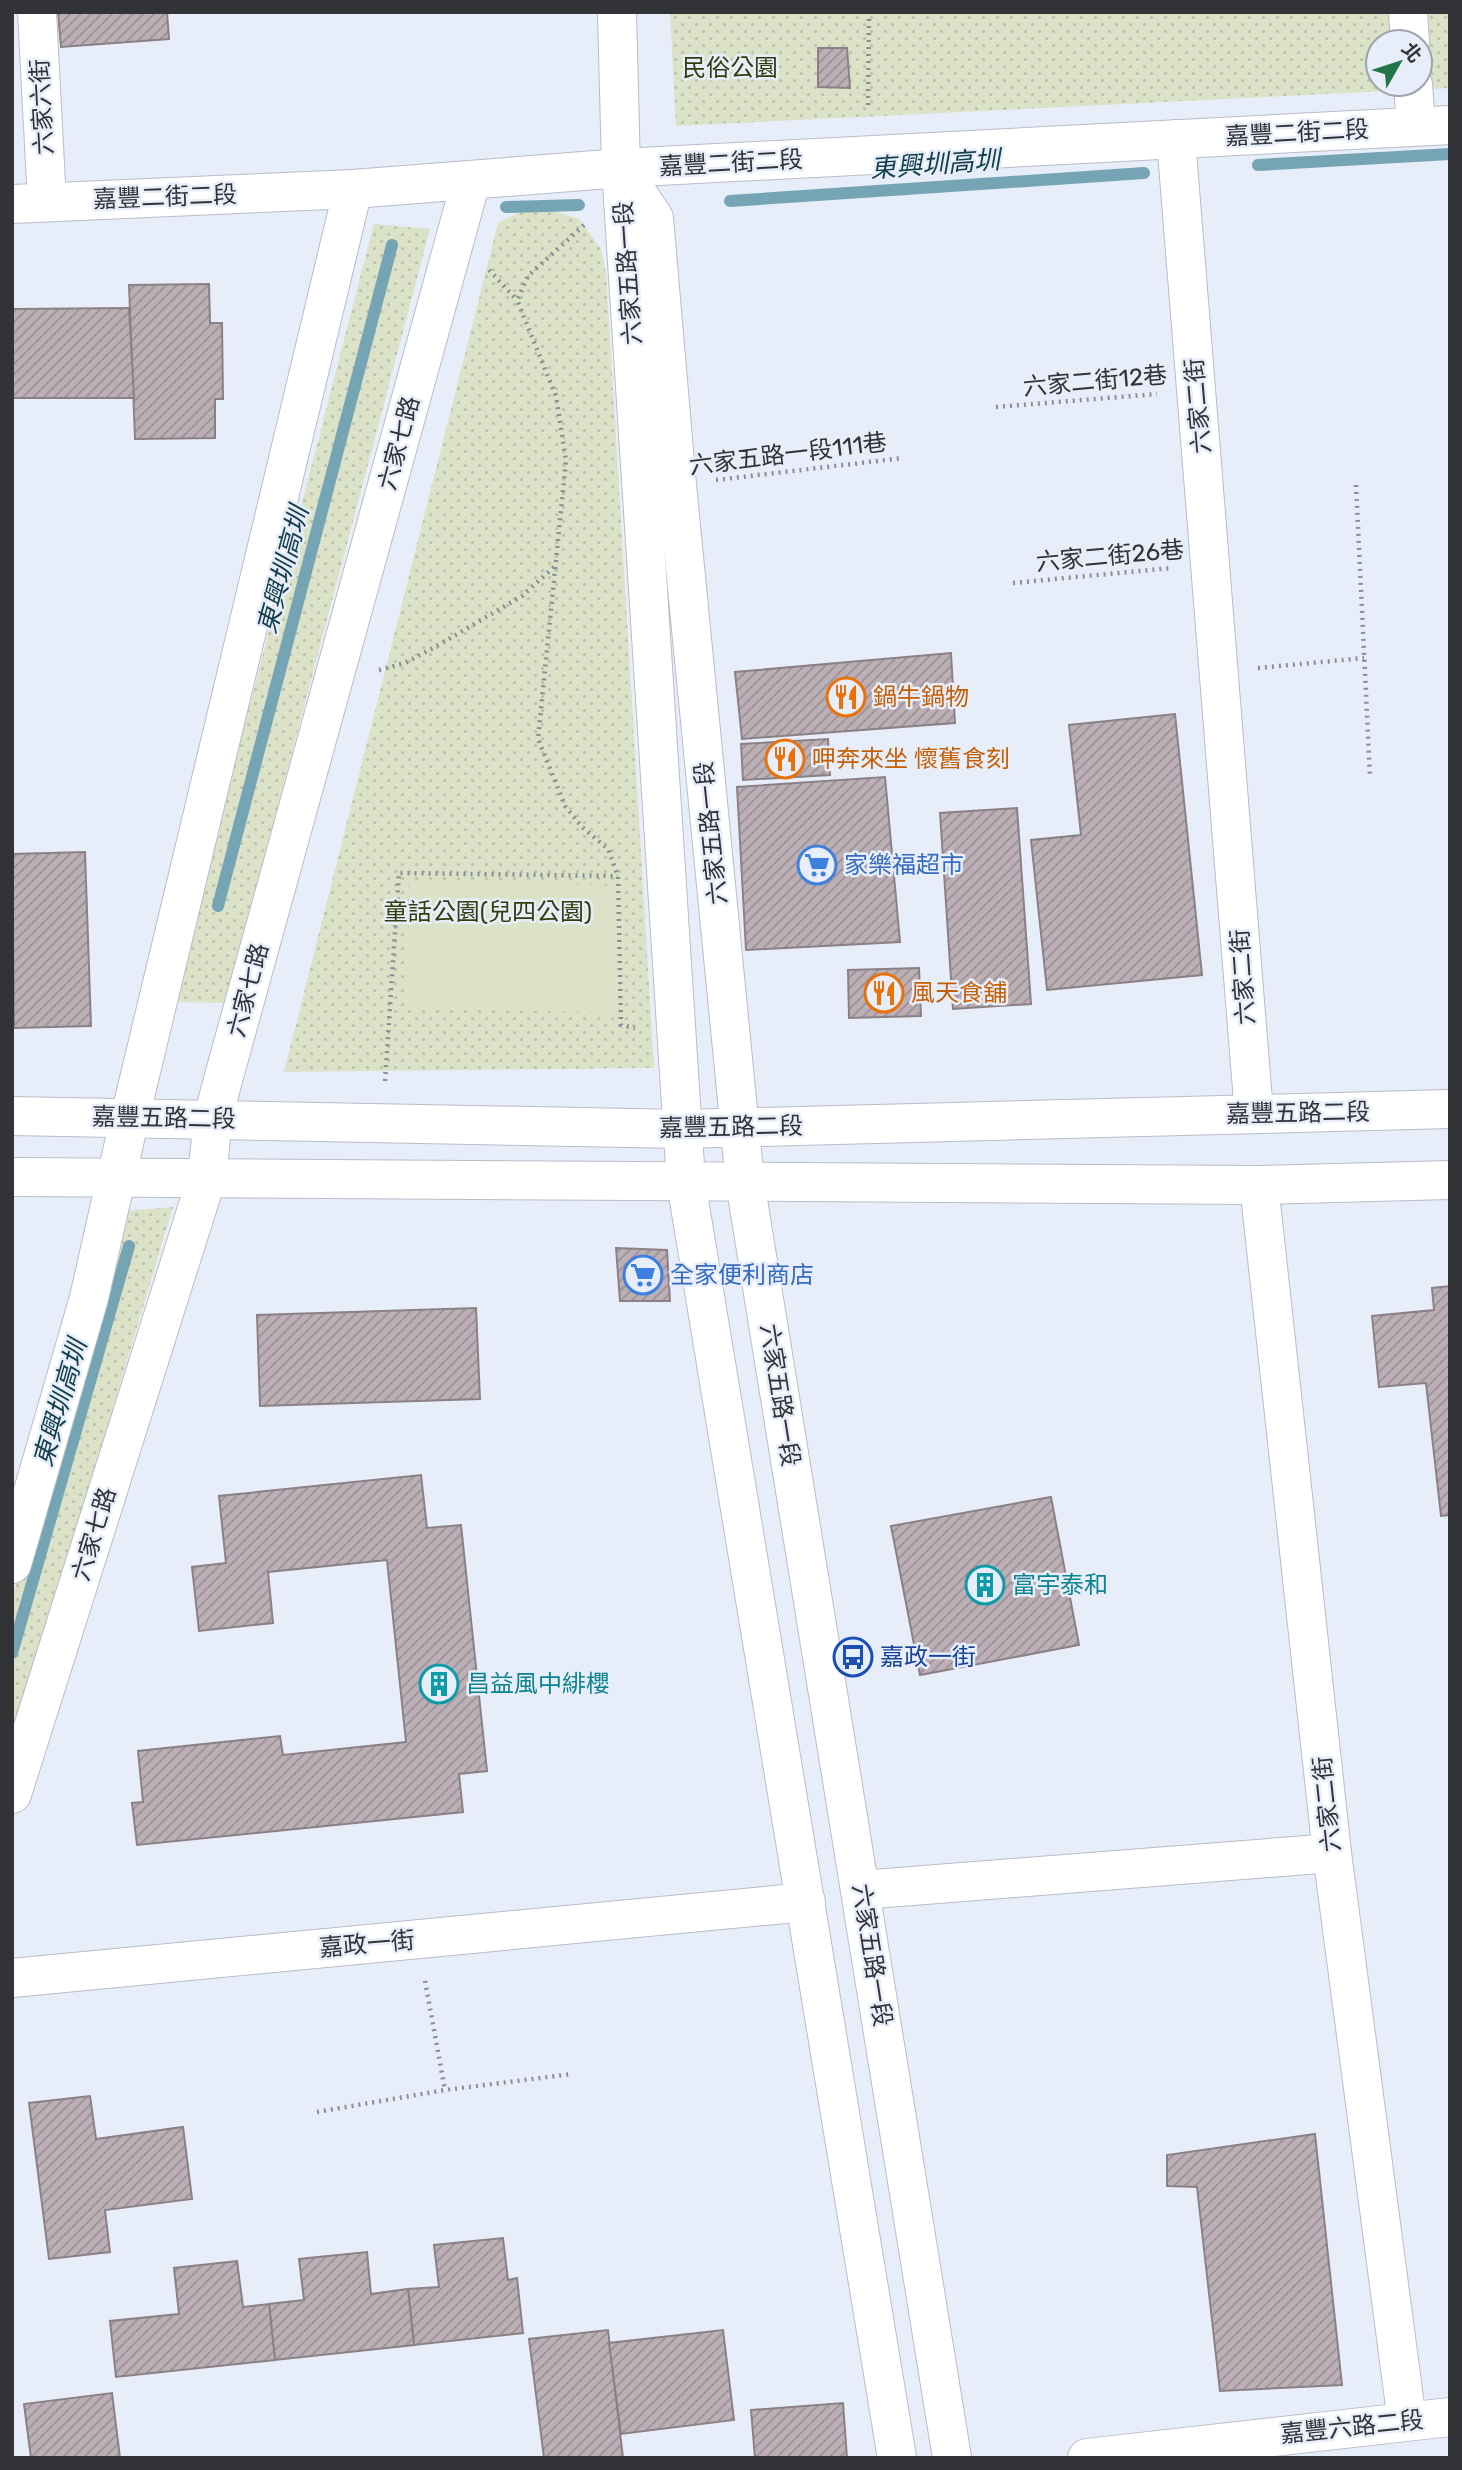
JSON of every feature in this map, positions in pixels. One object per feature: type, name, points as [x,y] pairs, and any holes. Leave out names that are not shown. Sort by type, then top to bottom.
[{"type":"street","name":"六家六街","points":[[30,203],[37,12]]},
{"type":"street","name":"六家五路一段","points":[[617,12],[621,168],[686,1182],[897,2458]]},
{"type":"street","points":[[1420,98],[1433,125]]},
{"type":"street","name":"嘉豐二街二段","points":[[30,203],[353,189],[621,168],[1433,125]]},
{"type":"street","name":"六家二街","points":[[1176,139],[1254,1114]]},
{"type":"street","name":"六家五路一段","points":[[621,168],[654,218],[677,485],[745,1182],[952,2458]]},
{"type":"street","name":"六家七路","points":[[12,1794],[207,1177],[213,1118],[471,181]]},
{"type":"street","points":[[12,1563],[89,1298],[353,189]]},
{"type":"street","name":"嘉豐五路二段","points":[[12,1116],[681,1129],[1450,1109]]},
{"type":"street","points":[[12,1177],[1259,1185],[1450,1180]]},
{"type":"street","name":"六家二街","points":[[1259,1185],[1332,1853],[1406,2421]]},
{"type":"street","points":[[861,1890],[1332,1853]]},
{"type":"street","name":"嘉政一街","points":[[12,1978],[806,1902]]},
{"type":"street","name":"嘉豐六路二段","points":[[1087,2458],[1450,2417]]},
{"type":"path","points":[[868,105],[869,12]]},
{"type":"path","points":[[517,300],[528,276],[587,223]]},
{"type":"path","points":[[482,262],[517,300],[556,396],[566,461],[538,739],[565,806],[582,827],[608,849],[618,876],[621,1025],[647,1029]]},
{"type":"path","name":"六家二街12巷","points":[[996,407],[1196,391]]},
{"type":"path","name":"六家五路一段111巷","points":[[677,485],[903,458]]},
{"type":"path","points":[[1356,485],[1370,778]]},
{"type":"path","name":"六家二街26巷","points":[[1013,583],[1210,564]]},
{"type":"path","points":[[372,672],[405,663],[442,643],[522,596],[554,566]]},
{"type":"path","points":[[1219,672],[1364,658]]},
{"type":"path","points":[[385,1082],[399,873],[627,876]]},
{"type":"path","points":[[418,1940],[445,2090]]},
{"type":"path","points":[[317,2112],[445,2090],[572,2074]]},
{"type":"green space","name":"民俗公園","points":[[670,12],[1450,12],[1450,88],[1434,89],[1434,28],[1364,28],[1364,92],[676,126]]},
{"type":"green space","name":"童話公園(兒四公園)","points":[[549,210],[579,219],[601,249],[606,273],[654,1068],[284,1072],[498,223],[520,212]]},
{"type":"green space","points":[[374,224],[430,229],[226,1003],[173,1002]]},
{"type":"green space","points":[[409,881],[621,886],[619,1013],[408,1008]]},
{"type":"green space","points":[[173,1207],[12,1745],[12,1596],[123,1211]]},
{"type":"building","points":[[58,12],[167,12],[169,39],[61,47]]},
{"type":"building","points":[[818,48],[847,48],[850,88],[818,87]]},
{"type":"building","points":[[209,284],[210,323],[222,323],[223,399],[215,399],[215,438],[135,439],[129,285]]},
{"type":"building","points":[[129,308],[134,398],[12,398],[12,309]]},
{"type":"building","name":"鍋牛鍋物","points":[[951,653],[955,723],[742,739],[735,672]]},
{"type":"building","points":[[1175,714],[1202,975],[1047,990],[1031,840],[1081,835],[1069,725]]},
{"type":"building","name":"呷奔來坐 懷舊食刻","points":[[828,739],[830,775],[743,780],[741,744]]},
{"type":"building","name":"家樂福超市","points":[[885,777],[900,942],[746,950],[737,787]]},
{"type":"building","points":[[1017,808],[1031,1004],[953,1009],[940,813]]},
{"type":"building","points":[[85,852],[91,1026],[14,1028],[12,854]]},
{"type":"building","name":"風天食舖","points":[[919,968],[921,1016],[849,1018],[848,970]]},
{"type":"building","name":"全家便利商店","points":[[616,1248],[667,1250],[670,1301],[620,1301]]},
{"type":"building","points":[[1450,1286],[1450,1515],[1441,1516],[1426,1383],[1379,1387],[1372,1316],[1434,1310],[1432,1288]]},
{"type":"building","points":[[476,1308],[480,1399],[260,1406],[257,1315]]},
{"type":"building","name":"昌益風中緋櫻","points":[[421,1475],[427,1528],[461,1525],[487,1771],[459,1774],[463,1812],[137,1845],[132,1803],[143,1802],[138,1751],[280,1736],[283,1755],[406,1742],[387,1560],[268,1572],[273,1623],[199,1631],[192,1567],[226,1563],[219,1496]]},
{"type":"building","name":"富宇泰和","points":[[1051,1497],[1079,1645],[920,1675],[891,1526]]},
{"type":"building","points":[[90,2096],[96,2139],[183,2127],[192,2199],[105,2210],[110,2252],[49,2259],[29,2103]]},
{"type":"building","points":[[1315,2134],[1342,2385],[1220,2391],[1197,2187],[1167,2186],[1167,2155]]},
{"type":"building","points":[[503,2238],[508,2280],[517,2278],[523,2333],[414,2345],[408,2289],[439,2287],[434,2245]]},
{"type":"building","points":[[367,2252],[371,2294],[408,2289],[414,2345],[275,2360],[269,2304],[304,2300],[299,2259]]},
{"type":"building","points":[[237,2261],[243,2307],[269,2304],[275,2360],[116,2377],[110,2321],[179,2314],[174,2268]]},
{"type":"building","points":[[608,2330],[623,2458],[544,2458],[529,2339]]},
{"type":"building","points":[[723,2330],[734,2420],[621,2434],[609,2343]]},
{"type":"building","points":[[112,2393],[120,2458],[31,2458],[24,2404]]},
{"type":"building","points":[[843,2403],[847,2458],[755,2458],[751,2410]]},
{"type":"waterway","name":"東興圳高圳","points":[[1258,165],[1450,154]]},
{"type":"waterway","name":"東興圳高圳","points":[[730,201],[1144,173]]},
{"type":"waterway","name":"東興圳高圳","points":[[506,207],[579,205]]},
{"type":"waterway","name":"東興圳高圳","points":[[218,906],[392,245]]},
{"type":"waterway","name":"東興圳高圳","points":[[12,1653],[129,1246]]},
{"type":"place","name":"鍋牛鍋物","points":[[846,697]]},
{"type":"place","name":"呷奔來坐 懷舊食刻","points":[[785,759]]},
{"type":"place","name":"家樂福超市","points":[[817,865]]},
{"type":"place","name":"風天食舖","points":[[884,993]]},
{"type":"place","name":"全家便利商店","points":[[643,1275]]},
{"type":"place","name":"富宇泰和","points":[[985,1585]]},
{"type":"place","name":"嘉政一街","points":[[853,1657]]},
{"type":"place","name":"昌益風中緋櫻","points":[[439,1684]]}]
